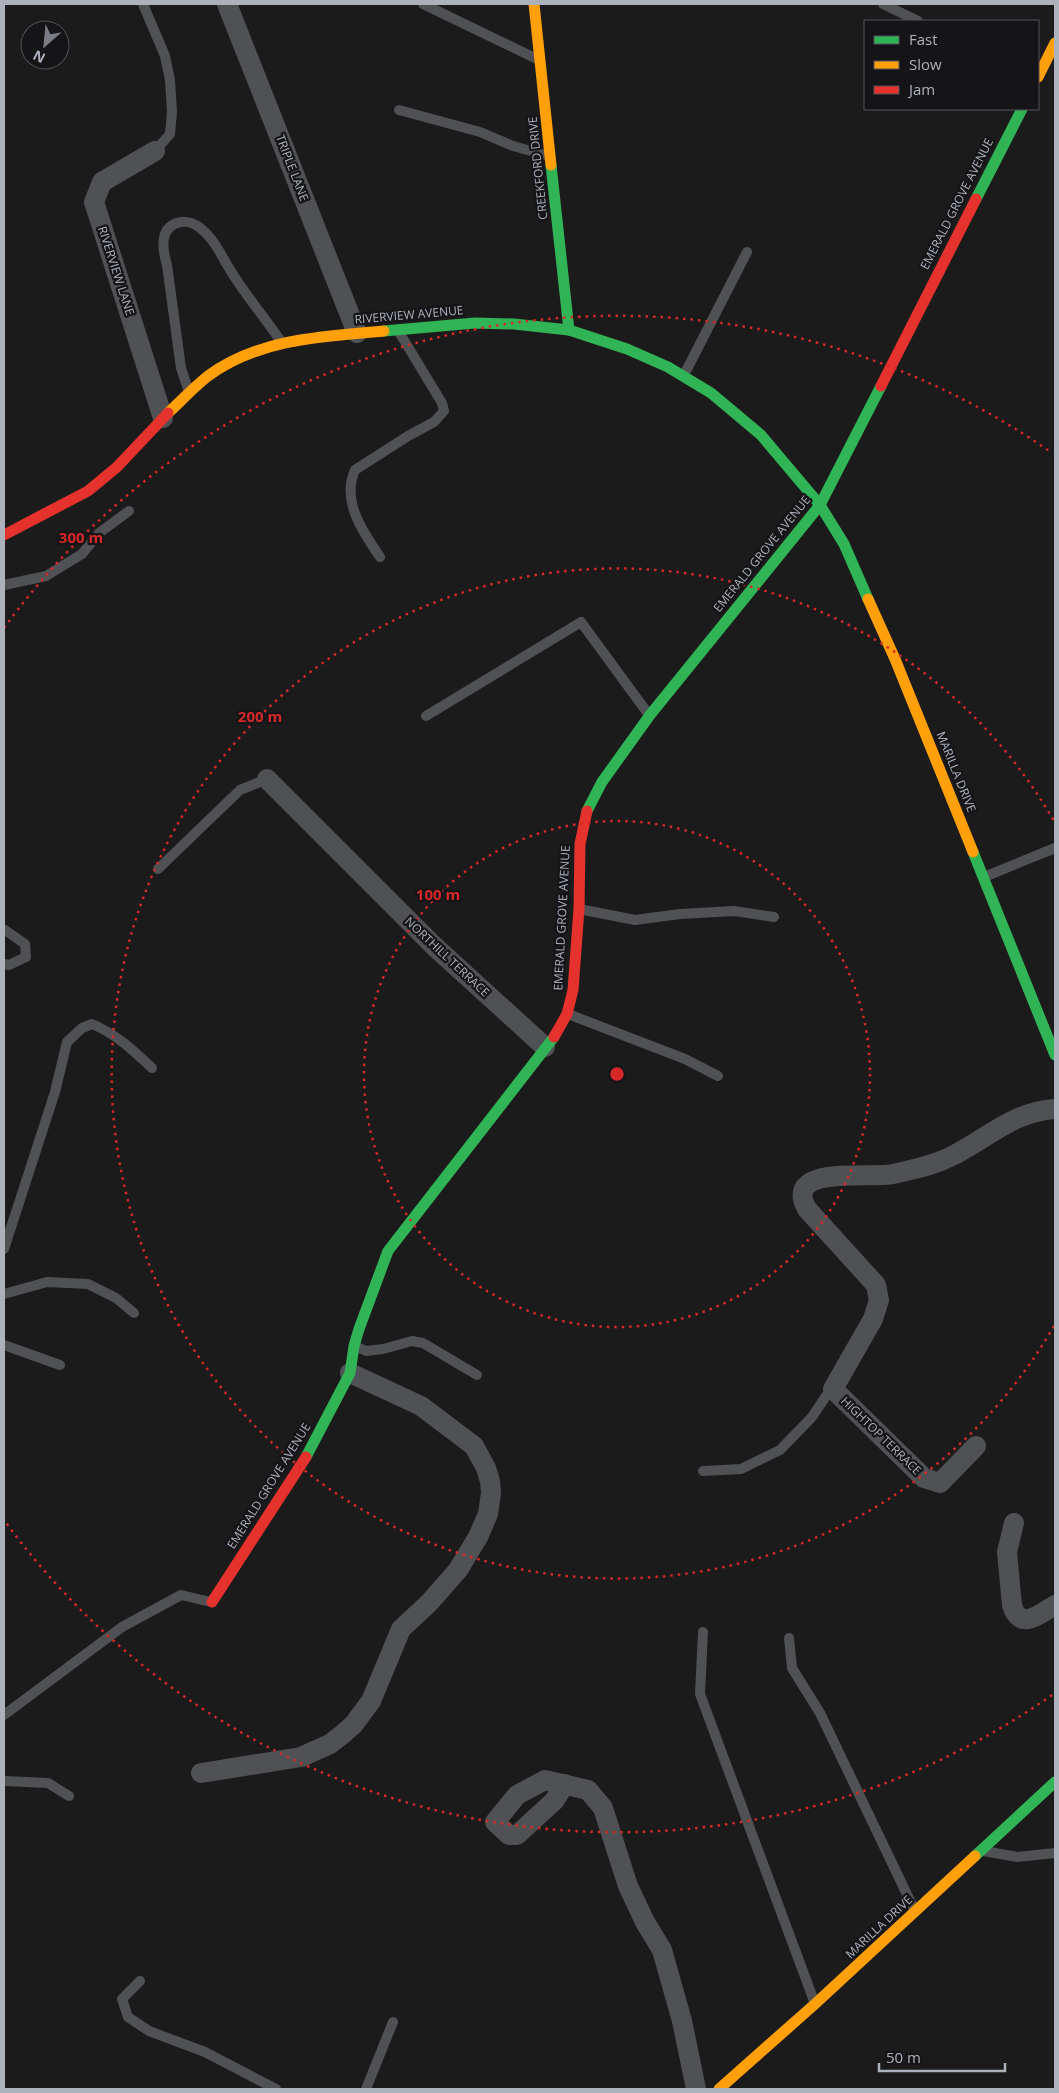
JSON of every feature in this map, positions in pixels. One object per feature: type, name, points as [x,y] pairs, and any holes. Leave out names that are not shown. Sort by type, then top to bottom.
[{"type":"street","name":"TRIPLE LANE","points":[[228,4],[357,333]]},
{"type":"street","name":"CREEKFORD DRIVE","points":[[534,4],[569,330]]},
{"type":"street","points":[[1039,75],[1055,43]]},
{"type":"street","name":"EMERALD GROVE AVENUE","points":[[212,1602],[312,1448],[350,1373],[354,1346],[388,1251],[556,1034],[567,1014],[573,990],[579,908],[580,844],[587,812],[602,782],[650,715],[820,505],[1021,110]]},
{"type":"street","name":"RIVERVIEW LANE","points":[[155,151],[102,182],[94,202],[163,418]]},
{"type":"street","name":"RIVERVIEW AVENUE","points":[[4,535],[88,491],[117,466],[163,418],[207,377],[232,361],[251,352],[282,343],[357,333],[475,323],[514,324],[569,330],[627,349],[684,375],[711,394],[761,435],[820,505]]},
{"type":"street","name":"MARILLA DRIVE","points":[[820,505],[844,544],[891,650],[1055,1055]]},
{"type":"street","name":"NORTHILL TERRACE","points":[[267,779],[434,946],[546,1047]]},
{"type":"street","name":"HIGHTOP TERRACE","points":[[976,1446],[940,1483],[924,1478],[833,1389],[873,1319],[879,1300],[878,1292],[876,1285],[807,1208],[802,1199],[802,1193],[805,1186],[813,1179],[825,1176],[881,1176],[930,1166],[952,1156],[1018,1117],[1055,1109]]},
{"type":"street","points":[[200,1773],[300,1757],[323,1748],[343,1734],[363,1713],[371,1701],[401,1629],[429,1603],[458,1570],[478,1537],[488,1514],[491,1493],[490,1480],[474,1446],[421,1406],[350,1373]]},
{"type":"street","points":[[1014,1522],[1008,1552],[1014,1613],[1021,1619],[1031,1619],[1055,1605]]},
{"type":"street","name":"MARILLA DRIVE","points":[[719,2089],[916,1912],[1055,1782]]},
{"type":"street","points":[[565,1784],[588,1790],[603,1808],[628,1886],[645,1922],[662,1950],[682,2021],[696,2089]]},
{"type":"lane","points":[[143,4],[165,56],[170,80],[172,112],[170,134],[155,151]]},
{"type":"lane","points":[[423,4],[540,60]]},
{"type":"lane","points":[[883,4],[916,20]]},
{"type":"lane","points":[[399,110],[480,132],[513,146],[550,156]]},
{"type":"lane","points":[[190,393],[181,368],[167,266],[162,250],[165,232],[173,224],[186,221],[196,225],[211,237],[233,274],[282,343]]},
{"type":"lane","points":[[684,375],[747,252]]},
{"type":"lane","points":[[380,557],[359,525],[351,498],[351,479],[355,470],[408,436],[434,422],[444,411],[442,403],[398,329]]},
{"type":"lane","points":[[4,585],[46,576],[82,554],[100,533],[129,511]]},
{"type":"lane","points":[[426,716],[581,622],[650,715]]},
{"type":"lane","points":[[158,869],[240,790],[267,779]]},
{"type":"lane","points":[[984,877],[1055,848]]},
{"type":"lane","points":[[579,908],[635,920],[680,914],[734,911],[774,917]]},
{"type":"lane","points":[[4,964],[9,965],[26,957],[25,944],[6,930]]},
{"type":"lane","points":[[567,1014],[685,1059],[718,1076]]},
{"type":"lane","points":[[4,1249],[55,1092],[67,1042],[82,1028],[92,1024],[108,1031],[128,1045],[152,1068]]},
{"type":"lane","points":[[4,1294],[47,1282],[88,1284],[116,1298],[134,1314]]},
{"type":"lane","points":[[354,1346],[366,1351],[383,1349],[412,1341],[423,1343],[477,1375]]},
{"type":"lane","points":[[4,1345],[60,1365]]},
{"type":"lane","points":[[703,1471],[741,1469],[780,1450],[812,1417],[833,1389]]},
{"type":"lane","points":[[4,1715],[122,1627],[180,1595],[212,1602]]},
{"type":"lane","points":[[703,1632],[700,1694],[815,2004]]},
{"type":"lane","points":[[789,1638],[792,1668],[820,1713],[916,1912]]},
{"type":"lane","points":[[4,1781],[48,1783],[69,1796]]},
{"type":"lane","points":[[982,1851],[1018,1857],[1055,1853]]},
{"type":"lane","points":[[140,1981],[122,2000],[128,2017],[149,2031],[205,2052],[276,2089]]},
{"type":"lane","points":[[366,2089],[393,2022]]},
{"type":"traffic: fast","points":[[976,199],[1021,110]]},
{"type":"traffic: fast","points":[[551,165],[569,330]]},
{"type":"traffic: fast","points":[[384,331],[475,323],[514,324],[569,330],[627,349],[668,367],[711,393],[761,435],[820,505],[844,544],[868,599]]},
{"type":"traffic: fast","points":[[587,811],[602,782],[650,715],[820,505],[881,386]]},
{"type":"traffic: fast","points":[[973,852],[1055,1055]]},
{"type":"traffic: fast","points":[[306,1457],[350,1373],[359,1329],[388,1251],[554,1037]]},
{"type":"traffic: fast","points":[[975,1856],[1055,1782]]},
{"type":"traffic: slow","points":[[534,4],[551,165]]},
{"type":"traffic: slow","points":[[1039,75],[1055,43]]},
{"type":"traffic: slow","points":[[168,413],[208,376],[248,354],[270,347],[315,338],[384,331]]},
{"type":"traffic: slow","points":[[868,599],[895,659],[973,852]]},
{"type":"traffic: slow","points":[[719,2089],[815,2004],[975,1856]]},
{"type":"traffic: jam","points":[[881,386],[976,199]]},
{"type":"traffic: jam","points":[[4,535],[88,491],[117,467],[168,413]]},
{"type":"traffic: jam","points":[[554,1037],[567,1014],[573,990],[579,909],[580,844],[587,811]]},
{"type":"traffic: jam","points":[[212,1602],[306,1457]]}]
